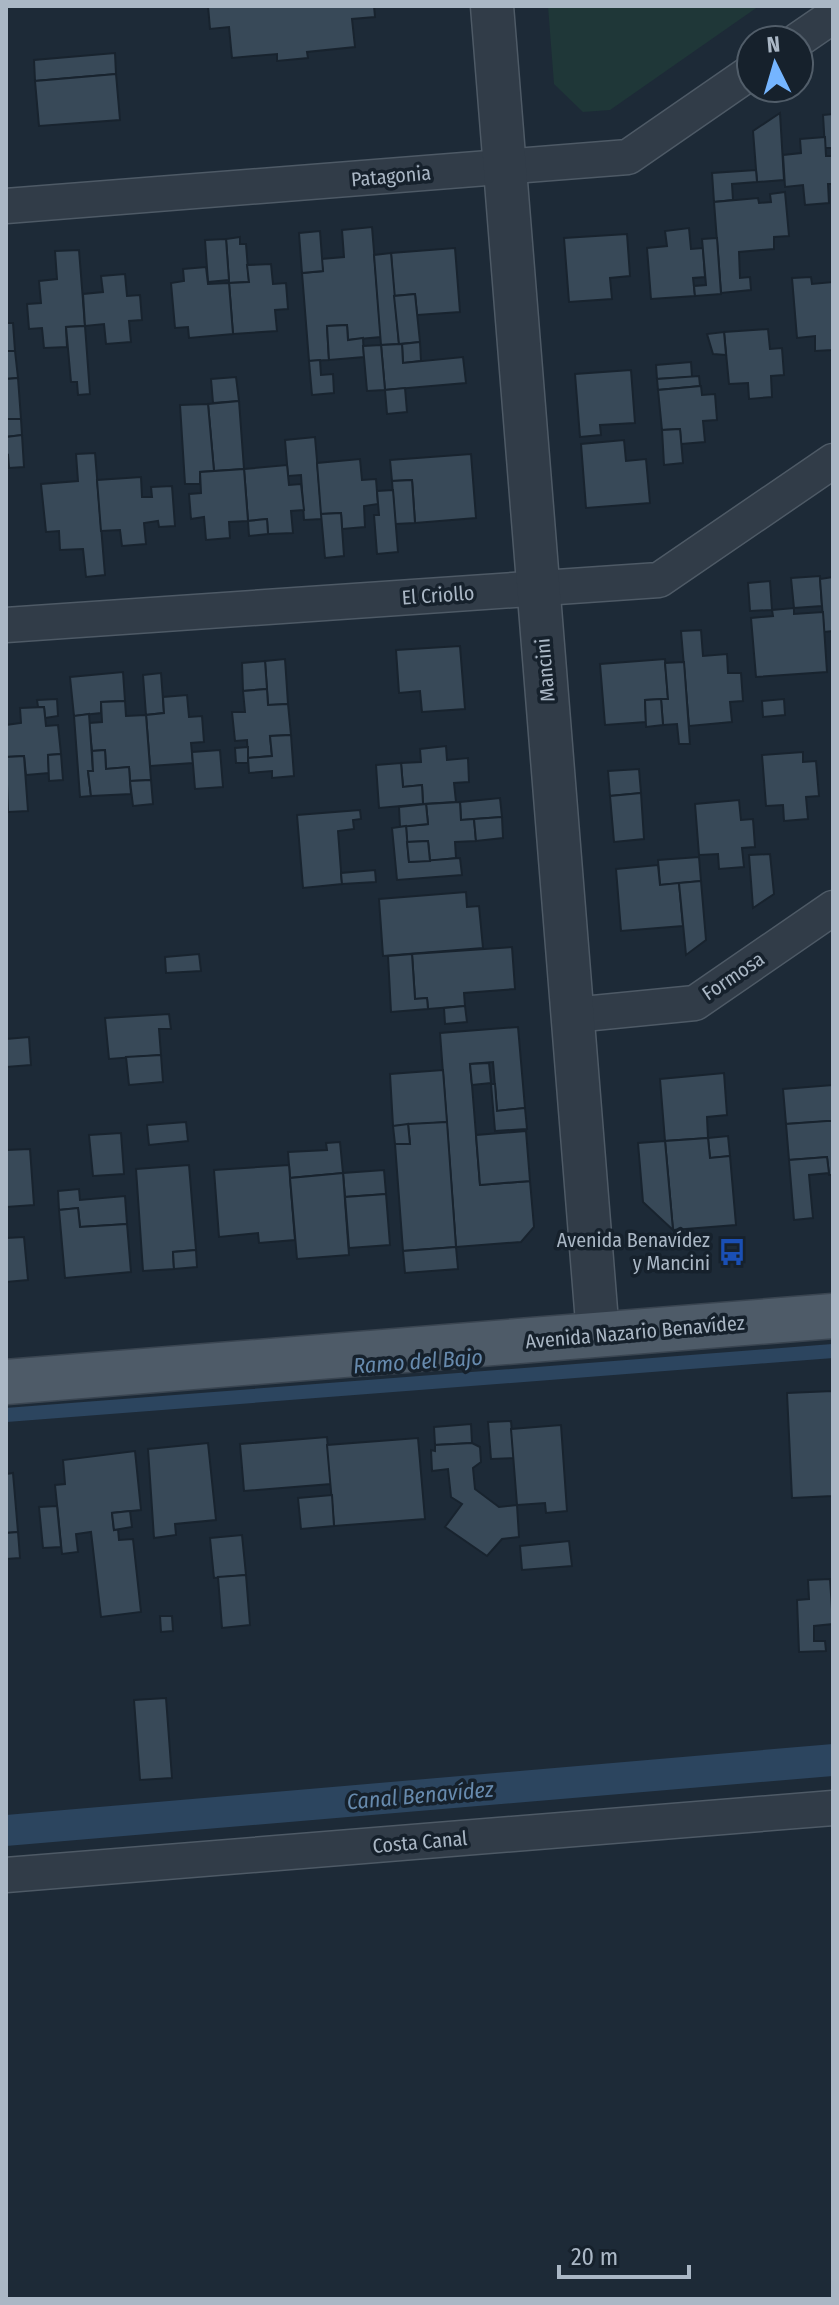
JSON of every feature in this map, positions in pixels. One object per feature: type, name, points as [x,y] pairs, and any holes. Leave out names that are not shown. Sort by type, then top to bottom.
[{"type":"main road","name":"Avenida Nazario Benavídez","points":[[6,1382],[833,1316]]},
{"type":"street","name":"Mancini","points":[[492,6],[598,1335]]},
{"type":"street","points":[[815,28],[833,16]]},
{"type":"street","name":"Patagonia","points":[[6,206],[628,157],[735,83]]},
{"type":"street","name":"El Criollo","points":[[6,625],[659,580],[833,461]]},
{"type":"street","name":"Formosa","points":[[573,1015],[695,1003],[833,908]]},
{"type":"street","name":"Costa Canal","points":[[6,1875],[833,1808]]},
{"type":"green space","points":[[548,6],[759,6],[610,110],[583,112],[554,84]]},
{"type":"water","name":"Canal Benavídez","points":[[833,1744],[833,1776],[6,1846],[6,1815]]},
{"type":"building","points":[[208,6],[374,6],[375,17],[352,19],[355,47],[307,52],[308,58],[277,61],[277,54],[232,58],[229,27],[210,29]]},
{"type":"building","points":[[115,53],[116,74],[35,81],[34,60]]},
{"type":"building","points":[[116,74],[120,120],[39,126],[35,81]]},
{"type":"building","points":[[780,113],[784,180],[757,182],[753,131]]},
{"type":"building","points":[[833,114],[833,148],[825,148],[823,115]]},
{"type":"building","points":[[825,137],[826,156],[833,156],[833,184],[828,184],[829,203],[805,205],[803,185],[785,187],[783,155],[801,153],[800,139]]},
{"type":"building","points":[[756,170],[757,182],[732,184],[733,200],[714,202],[712,173]]},
{"type":"building","points":[[785,192],[789,236],[774,237],[774,249],[739,252],[740,278],[750,277],[751,290],[721,293],[714,202],[758,198],[759,203],[771,202],[770,194]]},
{"type":"building","points":[[372,227],[381,337],[348,340],[347,325],[327,326],[329,360],[309,361],[302,273],[323,271],[321,259],[344,257],[342,230]]},
{"type":"building","points":[[689,228],[691,249],[703,248],[705,277],[693,278],[695,296],[651,299],[647,248],[667,246],[665,231]]},
{"type":"building","points":[[320,231],[323,271],[302,273],[299,233]]},
{"type":"building","points":[[627,234],[630,276],[610,278],[612,299],[569,302],[564,238]]},
{"type":"building","points":[[240,237],[240,244],[246,244],[249,282],[229,283],[226,239]]},
{"type":"building","points":[[717,238],[721,294],[695,296],[694,286],[706,285],[702,239]]},
{"type":"building","points":[[226,239],[229,280],[208,282],[205,240]]},
{"type":"building","points":[[455,248],[460,312],[417,315],[415,294],[394,296],[391,253]]},
{"type":"building","points":[[79,250],[85,326],[66,327],[67,347],[44,348],[42,328],[29,329],[27,304],[41,303],[39,281],[57,279],[55,251]]},
{"type":"building","points":[[391,253],[399,344],[381,345],[374,255]]},
{"type":"building","points":[[271,264],[273,284],[286,283],[288,309],[275,310],[277,331],[233,334],[229,283],[249,282],[247,265]]},
{"type":"building","points":[[206,267],[208,284],[229,283],[233,334],[189,338],[188,327],[175,328],[171,283],[184,281],[183,269]]},
{"type":"building","points":[[125,274],[127,296],[140,295],[142,320],[129,321],[131,342],[106,344],[104,324],[85,326],[83,294],[103,292],[101,276]]},
{"type":"building","points":[[811,277],[812,284],[833,282],[833,350],[815,351],[815,336],[797,338],[792,278]]},
{"type":"building","points":[[415,294],[420,342],[399,344],[394,296]]},
{"type":"building","points":[[6,323],[13,323],[15,351],[6,351]]},
{"type":"building","points":[[347,325],[348,340],[363,338],[364,357],[329,360],[327,326]]},
{"type":"building","points":[[85,326],[90,394],[78,395],[77,382],[71,382],[66,327]]},
{"type":"building","points":[[768,329],[770,349],[782,348],[784,375],[771,376],[772,397],[749,399],[748,383],[729,384],[724,332]]},
{"type":"building","points":[[724,332],[726,355],[713,354],[707,334]]},
{"type":"building","points":[[420,342],[421,361],[403,363],[402,344]]},
{"type":"building","points":[[402,344],[403,363],[463,357],[466,383],[385,390],[381,345]]},
{"type":"building","points":[[381,345],[385,390],[367,391],[363,346]]},
{"type":"building","points":[[6,351],[15,351],[18,378],[6,379]]},
{"type":"building","points":[[320,360],[321,375],[333,374],[334,393],[312,395],[309,361]]},
{"type":"building","points":[[691,362],[692,377],[657,379],[656,365]]},
{"type":"building","points":[[631,370],[635,423],[600,425],[601,435],[580,437],[575,374]]},
{"type":"building","points":[[699,376],[700,386],[658,390],[657,379]]},
{"type":"building","points":[[236,377],[239,401],[213,403],[211,379]]},
{"type":"building","points":[[18,378],[21,419],[6,419],[6,379]]},
{"type":"building","points":[[701,386],[702,395],[715,394],[717,420],[703,421],[705,442],[681,444],[680,429],[662,430],[658,390]]},
{"type":"building","points":[[405,388],[407,412],[387,414],[385,390]]},
{"type":"building","points":[[239,401],[244,469],[214,471],[208,404]]},
{"type":"building","points":[[208,404],[214,471],[200,472],[200,484],[185,484],[180,405]]},
{"type":"building","points":[[6,419],[21,419],[22,435],[6,437]]},
{"type":"building","points":[[680,429],[683,463],[664,465],[662,430]]},
{"type":"building","points":[[22,435],[24,467],[9,468],[6,437]]},
{"type":"building","points":[[315,437],[322,519],[304,520],[301,475],[288,476],[285,440]]},
{"type":"building","points":[[624,440],[626,461],[646,459],[650,503],[586,508],[581,444]]},
{"type":"building","points":[[95,453],[105,575],[86,577],[83,549],[60,550],[59,531],[46,532],[41,484],[78,481],[76,454]]},
{"type":"building","points":[[471,454],[476,518],[415,523],[412,480],[392,481],[390,460]]},
{"type":"building","points":[[360,459],[362,480],[376,479],[378,504],[364,506],[365,527],[342,529],[341,513],[321,514],[317,463]]},
{"type":"building","points":[[287,465],[289,485],[301,484],[304,510],[291,511],[293,533],[268,534],[267,519],[248,521],[244,469]]},
{"type":"building","points":[[244,469],[248,521],[229,522],[230,538],[206,540],[204,517],[191,519],[189,494],[201,493],[200,472]]},
{"type":"building","points":[[141,477],[142,497],[152,497],[151,487],[172,486],[175,526],[159,527],[158,521],[144,523],[146,544],[122,546],[120,530],[101,531],[97,480]]},
{"type":"building","points":[[412,480],[415,523],[395,524],[392,481]]},
{"type":"building","points":[[393,490],[398,552],[377,554],[374,515],[379,515],[377,491]]},
{"type":"building","points":[[341,513],[344,556],[325,558],[321,514]]},
{"type":"building","points":[[267,519],[268,534],[249,536],[248,521]]},
{"type":"building","points":[[820,576],[822,606],[794,608],[791,578]]},
{"type":"building","points":[[833,577],[833,631],[824,632],[820,579]]},
{"type":"building","points":[[770,581],[772,610],[750,611],[748,583]]},
{"type":"building","points":[[794,608],[794,614],[823,612],[827,672],[756,677],[751,618],[773,616],[772,610]]},
{"type":"building","points":[[701,630],[703,656],[727,654],[728,673],[741,673],[743,701],[730,702],[732,722],[689,726],[681,631]]},
{"type":"building","points":[[460,646],[465,709],[422,712],[420,691],[399,693],[396,650]]},
{"type":"building","points":[[285,659],[288,704],[268,705],[265,661]]},
{"type":"building","points":[[665,659],[668,699],[645,700],[646,722],[605,725],[600,664]]},
{"type":"building","points":[[265,661],[267,689],[243,691],[242,663]]},
{"type":"building","points":[[684,662],[690,744],[679,744],[677,724],[663,725],[661,699],[668,699],[665,663]]},
{"type":"building","points":[[123,672],[125,701],[101,702],[101,713],[74,716],[70,677]]},
{"type":"building","points":[[161,673],[164,713],[146,715],[143,675]]},
{"type":"building","points":[[267,689],[268,705],[288,704],[291,735],[270,736],[272,756],[248,758],[247,740],[235,741],[232,712],[245,712],[243,691]]},
{"type":"building","points":[[187,695],[189,717],[202,716],[204,742],[191,743],[193,763],[150,766],[146,715],[164,713],[163,697]]},
{"type":"building","points":[[57,699],[58,716],[45,718],[44,707],[38,707],[37,700]]},
{"type":"building","points":[[661,699],[663,725],[646,727],[645,700]]},
{"type":"building","points":[[784,699],[785,715],[763,717],[762,701]]},
{"type":"building","points":[[125,701],[126,716],[146,715],[151,780],[130,781],[129,767],[106,769],[105,750],[92,751],[89,723],[102,722],[101,702]]},
{"type":"building","points":[[44,707],[46,726],[58,725],[61,754],[48,755],[49,773],[26,775],[24,756],[6,757],[6,725],[21,723],[20,708]]},
{"type":"building","points":[[89,714],[93,771],[88,771],[91,796],[80,797],[74,716]]},
{"type":"building","points":[[291,735],[294,776],[272,778],[272,771],[249,773],[248,758],[272,756],[270,736]]},
{"type":"building","points":[[446,746],[447,760],[468,758],[469,782],[454,783],[456,802],[423,804],[422,785],[403,787],[401,763],[421,762],[420,749]]},
{"type":"building","points":[[248,747],[248,763],[236,763],[235,748]]},
{"type":"building","points":[[105,750],[106,769],[129,767],[131,794],[91,796],[88,771],[93,771],[92,751]]},
{"type":"building","points":[[220,750],[223,787],[195,789],[192,752]]},
{"type":"building","points":[[803,752],[803,762],[816,761],[819,796],[806,797],[808,819],[784,821],[783,805],[766,806],[762,755]]},
{"type":"building","points":[[61,754],[63,780],[49,781],[48,755]]},
{"type":"building","points":[[24,756],[28,811],[8,812],[6,757]]},
{"type":"building","points":[[401,763],[403,787],[422,785],[423,804],[379,808],[376,765]]},
{"type":"building","points":[[639,769],[641,793],[610,796],[608,771]]},
{"type":"building","points":[[151,780],[153,804],[133,806],[130,781]]},
{"type":"building","points":[[641,793],[644,839],[614,842],[610,796]]},
{"type":"building","points":[[500,798],[502,817],[461,820],[460,802]]},
{"type":"building","points":[[739,800],[741,820],[753,819],[755,847],[742,848],[744,867],[719,869],[718,854],[699,855],[695,804]]},
{"type":"building","points":[[460,802],[461,820],[474,819],[476,841],[455,842],[456,858],[430,861],[428,841],[407,842],[406,826],[428,824],[426,804]]},
{"type":"building","points":[[426,804],[428,824],[400,827],[399,807]]},
{"type":"building","points":[[360,810],[361,819],[353,820],[354,829],[338,831],[342,884],[303,888],[297,815]]},
{"type":"building","points":[[502,817],[503,838],[476,841],[474,819]]},
{"type":"building","points":[[406,826],[409,862],[460,858],[462,875],[397,880],[392,828]]},
{"type":"building","points":[[428,841],[430,861],[409,862],[407,842]]},
{"type":"building","points":[[770,854],[774,894],[753,908],[749,855]]},
{"type":"building","points":[[699,857],[701,881],[660,885],[658,860]]},
{"type":"building","points":[[658,865],[660,885],[679,883],[683,926],[621,931],[616,869]]},
{"type":"building","points":[[375,870],[376,882],[342,884],[341,873]]},
{"type":"building","points":[[701,881],[706,940],[686,955],[679,883]]},
{"type":"building","points":[[466,892],[467,907],[479,906],[483,948],[383,956],[379,899]]},
{"type":"building","points":[[512,947],[515,989],[464,993],[465,1006],[428,1009],[427,998],[415,999],[412,954]]},
{"type":"building","points":[[199,954],[201,971],[166,973],[165,957]]},
{"type":"building","points":[[412,954],[415,999],[427,998],[428,1009],[391,1012],[388,956]]},
{"type":"building","points":[[465,1006],[467,1022],[445,1024],[444,1008]]},
{"type":"building","points":[[169,1014],[171,1029],[159,1029],[161,1055],[109,1059],[105,1018]]},
{"type":"building","points":[[518,1027],[525,1108],[497,1111],[493,1062],[470,1064],[480,1185],[530,1181],[534,1227],[521,1242],[456,1247],[440,1033]]},
{"type":"building","points":[[29,1037],[31,1065],[6,1067],[6,1039]]},
{"type":"building","points":[[161,1055],[163,1082],[129,1085],[126,1057]]},
{"type":"building","points":[[489,1063],[491,1083],[472,1085],[470,1064]]},
{"type":"building","points":[[443,1070],[447,1122],[393,1126],[390,1074]]},
{"type":"building","points":[[724,1073],[727,1115],[707,1117],[708,1138],[665,1141],[660,1079]]},
{"type":"building","points":[[491,1084],[495,1084],[497,1111],[525,1108],[527,1129],[495,1131]]},
{"type":"building","points":[[833,1085],[833,1121],[786,1124],[783,1089]]},
{"type":"building","points":[[833,1121],[833,1175],[829,1175],[827,1157],[789,1160],[786,1124]]},
{"type":"building","points":[[186,1122],[188,1141],[149,1145],[147,1125]]},
{"type":"building","points":[[447,1122],[456,1247],[403,1251],[395,1144],[410,1144],[408,1124]]},
{"type":"building","points":[[408,1124],[410,1144],[395,1144],[393,1126]]},
{"type":"building","points":[[526,1131],[530,1181],[480,1185],[476,1135]]},
{"type":"building","points":[[121,1133],[124,1174],[93,1176],[89,1135]]},
{"type":"building","points":[[728,1136],[730,1156],[710,1158],[708,1138]]},
{"type":"building","points":[[708,1138],[710,1158],[730,1156],[736,1225],[673,1230],[665,1141]]},
{"type":"building","points":[[665,1141],[673,1230],[643,1202],[638,1143]]},
{"type":"building","points":[[340,1142],[343,1173],[290,1178],[288,1152],[327,1150],[326,1143]]},
{"type":"building","points":[[30,1149],[34,1205],[6,1207],[6,1150]]},
{"type":"building","points":[[827,1157],[829,1173],[809,1175],[813,1218],[794,1220],[789,1160]]},
{"type":"building","points":[[189,1165],[196,1250],[173,1252],[174,1269],[143,1271],[136,1169]]},
{"type":"building","points":[[289,1165],[295,1240],[259,1243],[258,1233],[219,1237],[214,1170]]},
{"type":"building","points":[[384,1170],[386,1194],[345,1197],[343,1173]]},
{"type":"building","points":[[343,1173],[349,1255],[297,1259],[290,1178]]},
{"type":"building","points":[[79,1189],[80,1200],[125,1196],[127,1224],[80,1227],[78,1208],[59,1210],[58,1191]]},
{"type":"building","points":[[386,1194],[390,1245],[349,1248],[345,1197]]},
{"type":"building","points":[[78,1208],[80,1227],[127,1224],[131,1272],[65,1278],[59,1210]]},
{"type":"building","points":[[24,1237],[28,1280],[6,1282],[6,1238]]},
{"type":"building","points":[[456,1247],[458,1269],[405,1273],[403,1251]]},
{"type":"building","points":[[196,1250],[197,1267],[174,1269],[173,1252]]},
{"type":"building","points":[[833,1391],[833,1496],[792,1498],[787,1393]]},
{"type":"building","points":[[511,1421],[514,1458],[491,1459],[488,1422]]},
{"type":"building","points":[[471,1424],[472,1443],[435,1445],[434,1427]]},
{"type":"building","points":[[561,1425],[567,1511],[546,1513],[545,1503],[517,1505],[511,1429]]},
{"type":"building","points":[[327,1437],[331,1484],[244,1491],[240,1444]]},
{"type":"building","points":[[418,1438],[425,1519],[334,1526],[327,1445]]},
{"type":"building","points":[[208,1443],[216,1520],[175,1524],[176,1535],[154,1538],[148,1449]]},
{"type":"building","points":[[472,1443],[480,1447],[481,1462],[473,1468],[475,1489],[499,1507],[517,1505],[519,1537],[502,1539],[487,1556],[445,1527],[462,1504],[451,1497],[448,1469],[432,1471],[431,1450],[435,1451],[435,1445]]},
{"type":"building","points":[[135,1451],[141,1510],[112,1513],[119,1540],[133,1539],[141,1612],[101,1617],[91,1532],[76,1534],[78,1552],[62,1554],[55,1485],[65,1484],[63,1460]]},
{"type":"building","points":[[13,1473],[18,1532],[6,1533],[6,1474]]},
{"type":"building","points":[[332,1495],[334,1526],[301,1529],[298,1498]]},
{"type":"building","points":[[57,1506],[61,1547],[43,1548],[39,1507]]},
{"type":"building","points":[[130,1511],[132,1527],[114,1530],[112,1513]]},
{"type":"building","points":[[18,1532],[20,1558],[6,1559],[6,1533]]},
{"type":"building","points":[[242,1535],[246,1575],[214,1578],[210,1538]]},
{"type":"building","points":[[569,1541],[572,1566],[522,1570],[520,1546]]},
{"type":"building","points":[[246,1575],[250,1625],[222,1628],[218,1577]]},
{"type":"building","points":[[830,1579],[833,1624],[814,1626],[814,1641],[825,1641],[826,1651],[799,1652],[797,1600],[809,1599],[808,1580]]},
{"type":"building","points":[[160,1616],[172,1616],[173,1631],[161,1632]]},
{"type":"building","points":[[166,1698],[172,1778],[140,1780],[134,1700]]},
{"type":"waterway","name":"Ramo del Bajo","points":[[6,1415],[833,1351]]},
{"type":"place","name":"Avenida Benavídez y Mancini","points":[[732,1252]]}]
